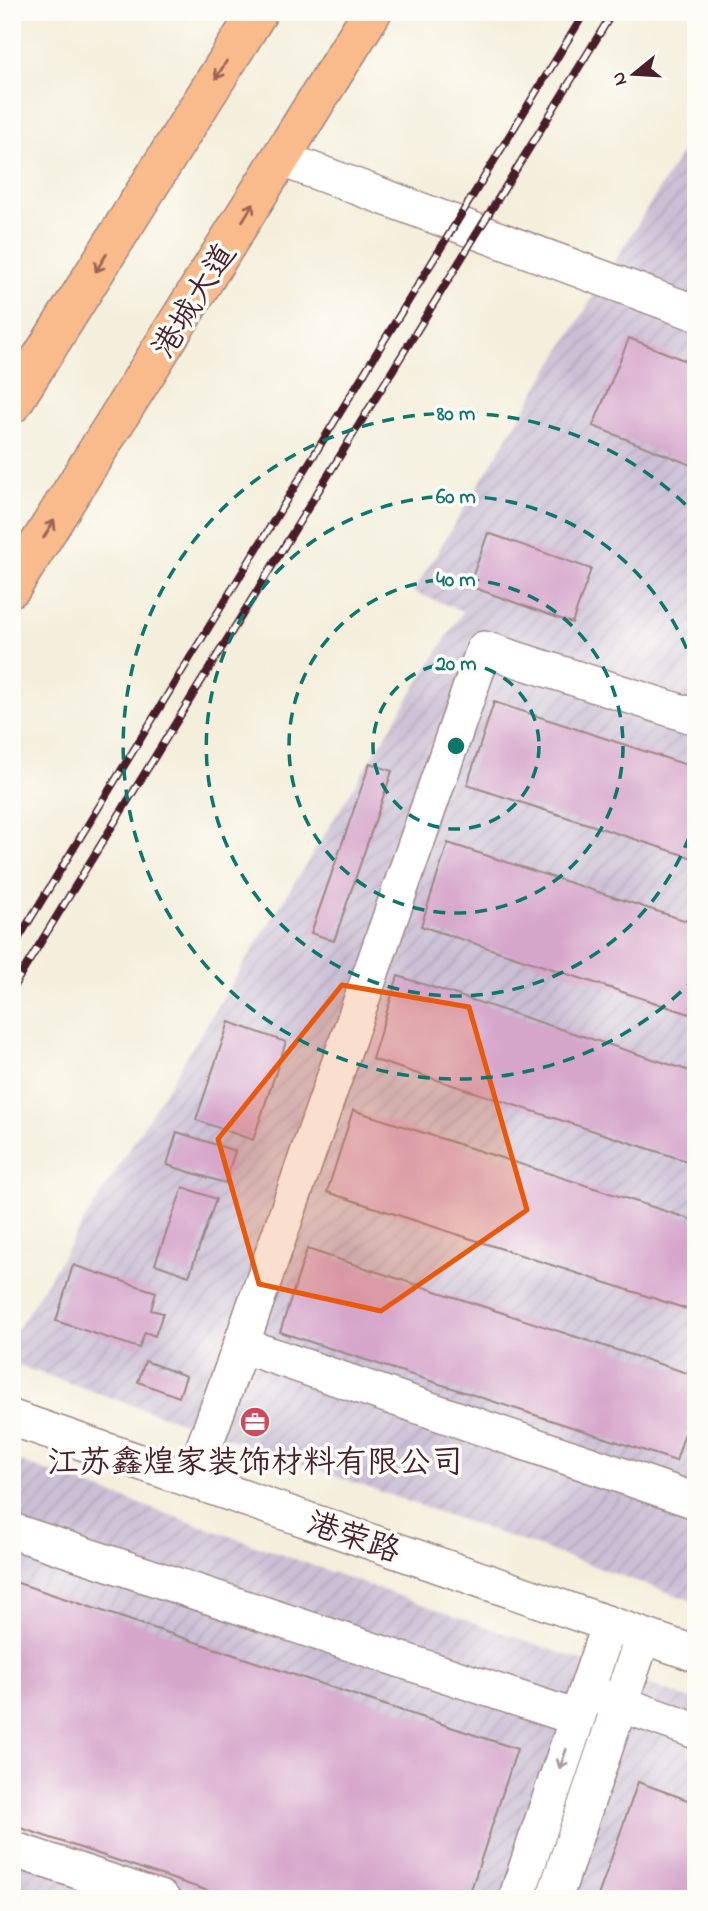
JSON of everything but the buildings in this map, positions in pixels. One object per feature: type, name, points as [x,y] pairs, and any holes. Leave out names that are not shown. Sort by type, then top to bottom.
[{"type":"main road","points":[[12,404],[258,12]]},
{"type":"main road","name":"港城大道","points":[[12,587],[372,12]]},
{"type":"street","points":[[282,159],[696,313]]},
{"type":"street","points":[[192,1480],[484,649],[696,717]]},
{"type":"street","points":[[241,1345],[695,1497]]},
{"type":"street","name":"港荣路","points":[[12,1418],[696,1654]]},
{"type":"street","points":[[12,1531],[581,1705],[620,1704],[696,1731]]},
{"type":"street","points":[[516,1899],[609,1624]]},
{"type":"street","points":[[554,1899],[643,1636]]},
{"type":"street","points":[[12,1849],[162,1899]]},
{"type":"highlighted area","points":[[342,985],[469,1007],[527,1210],[381,1311],[259,1284],[218,1139]]},
{"type":"shaded area","points":[[696,129],[696,1602],[12,1363],[12,1338],[463,611],[413,592]]},
{"type":"shaded area","points":[[12,1459],[696,1701],[696,1899],[12,1899]]},
{"type":"railway","points":[[12,949],[585,12]]},
{"type":"railway","points":[[12,989],[613,12]]},
{"type":"place","name":"江苏鑫煌家装饰材料有限公司","points":[[255,1422]]}]
